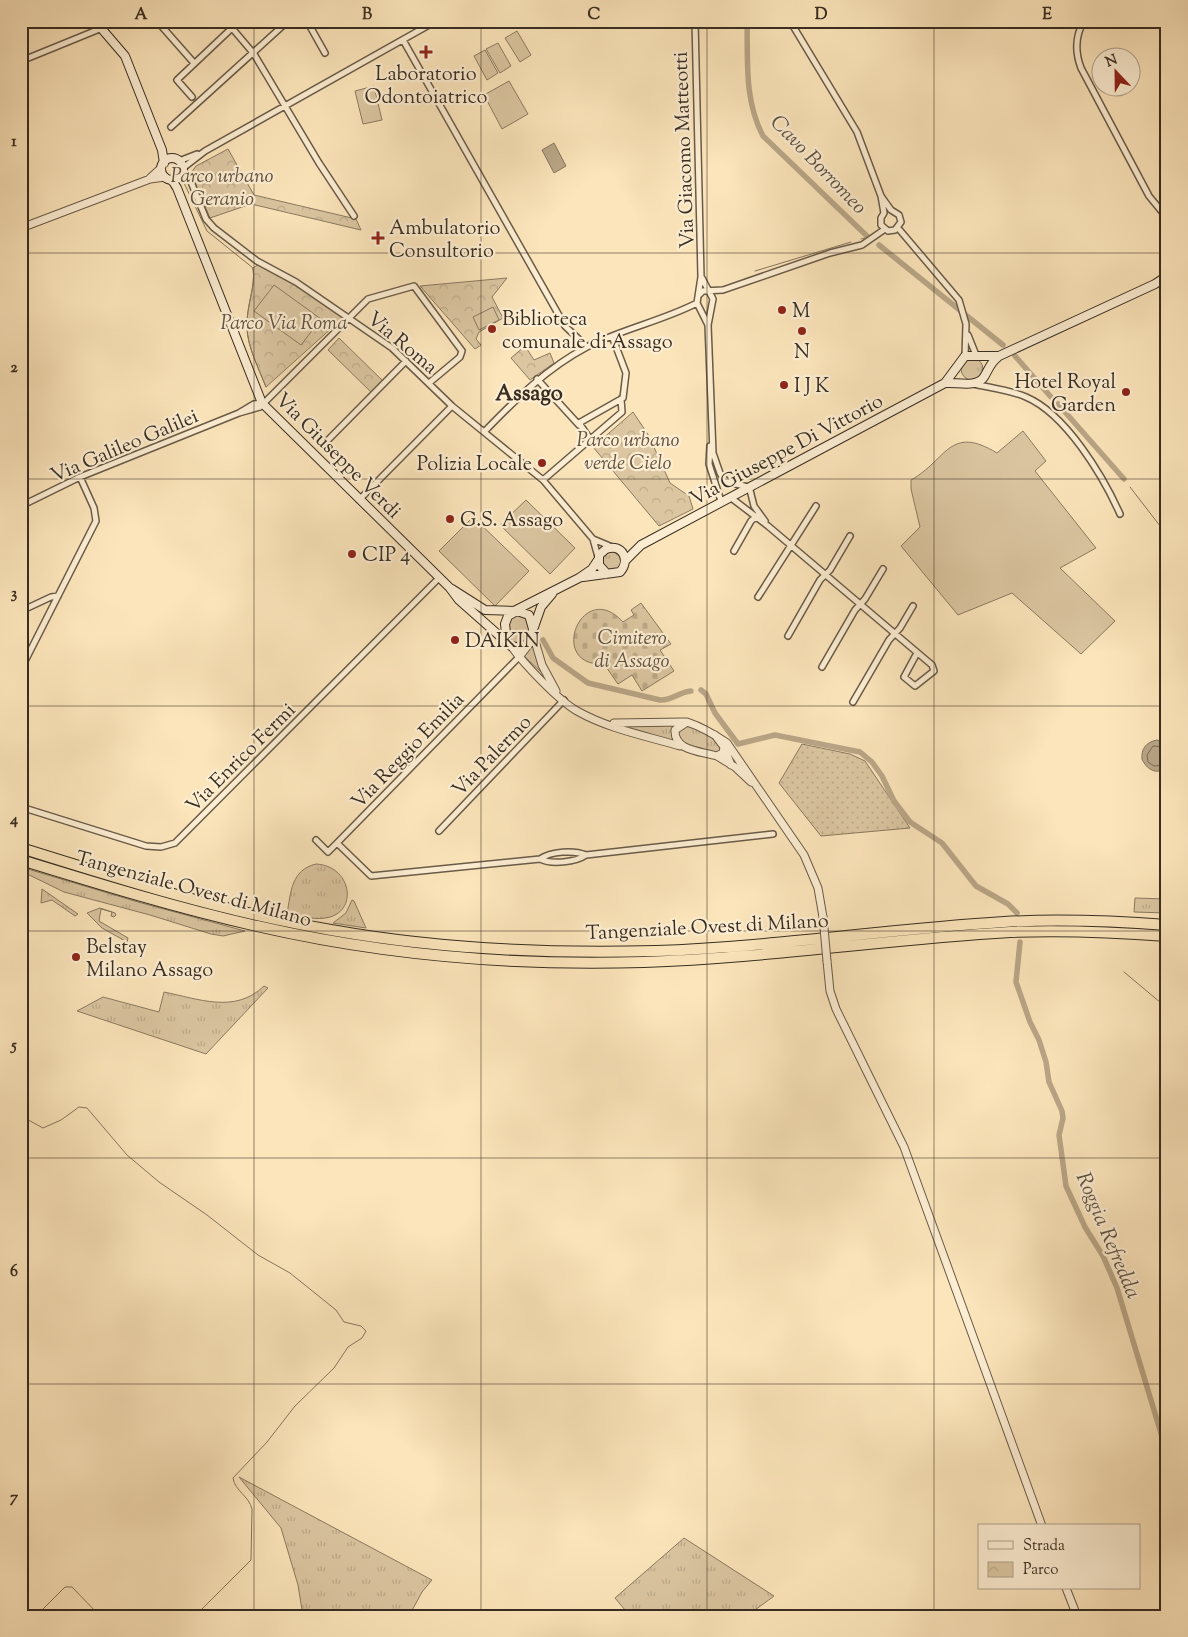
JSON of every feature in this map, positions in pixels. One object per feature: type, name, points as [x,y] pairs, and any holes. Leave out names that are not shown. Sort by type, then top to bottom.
[{"type":"highway","name":"Tangenziale Ovest di Milano","points":[[21,848],[163,892],[290,922],[390,939],[501,950],[660,951],[1006,922],[1167,925]]},
{"type":"highway","name":"Tangenziale Ovest di Milano","points":[[21,860],[162,902],[258,926],[376,948],[460,957],[577,963],[643,962],[1010,932],[1125,933],[1166,941]]},
{"type":"highway","points":[[1133,923],[1167,921]]},
{"type":"main road","name":"Via Giuseppe Verdi","points":[[96,21],[128,61],[162,150],[165,163],[177,173],[177,188],[262,403],[450,588],[485,610],[514,611]]},
{"type":"main road","points":[[165,163],[177,173]]},
{"type":"main road","points":[[999,356],[980,381],[969,383],[959,376],[957,367],[959,361],[965,356],[999,356],[1155,284],[1167,276]]},
{"type":"main road","points":[[1155,284],[1167,282]]},
{"type":"main road","points":[[977,356],[985,363],[986,373]]},
{"type":"main road","name":"Via Giuseppe Di Vittorio","points":[[626,560],[641,545],[945,383],[957,367]]},
{"type":"main road","name":"Via Giuseppe Di Vittorio","points":[[945,383],[969,383]]},
{"type":"main road","name":"Via Giuseppe Di Vittorio","points":[[617,548],[641,545]]},
{"type":"main road","points":[[557,590],[541,607],[529,644],[520,648],[509,644],[506,620],[514,611],[579,578],[592,569],[604,550],[617,548],[626,560],[620,572],[579,578]]},
{"type":"main road","points":[[598,560],[600,569],[607,574]]},
{"type":"main road","name":"Via Giuseppe Verdi","points":[[450,588],[459,600],[509,644]]},
{"type":"main road","points":[[514,611],[522,611],[529,615],[533,631]]},
{"type":"street","points":[[157,21],[194,63]]},
{"type":"street","points":[[226,21],[254,54],[319,163],[354,216]]},
{"type":"street","points":[[171,127],[254,54],[288,21]]},
{"type":"street","points":[[307,21],[325,53]]},
{"type":"street","points":[[21,228],[150,179],[177,173],[205,151],[436,21]]},
{"type":"street","name":"Via Giacomo Matteotti","points":[[695,21],[701,277],[698,296]]},
{"type":"street","points":[[790,21],[811,59],[857,132],[882,196],[891,210],[899,215],[901,222],[898,228],[892,231],[885,229],[880,222],[884,213],[882,196]]},
{"type":"street","points":[[1084,21],[1076,50],[1081,68],[1149,196],[1167,218]]},
{"type":"street","points":[[21,61],[102,28]]},
{"type":"street","points":[[192,97],[177,80],[232,28]]},
{"type":"street","points":[[403,40],[563,322],[587,347]]},
{"type":"street","points":[[150,179],[165,163]]},
{"type":"street","name":"Via Roma","points":[[177,173],[190,181],[206,219],[214,228],[257,261],[296,282],[349,316],[406,361],[452,406],[543,480],[593,539],[598,551],[598,560]]},
{"type":"street","points":[[884,213],[891,210]]},
{"type":"street","points":[[898,228],[952,290],[960,303],[967,333],[965,356]]},
{"type":"street","points":[[708,325],[697,303],[698,296],[703,291],[722,290],[830,253],[862,245],[885,229]]},
{"type":"street","name":"Via Giacomo Matteotti","points":[[701,277],[709,291]]},
{"type":"street","points":[[262,403],[368,299],[414,286],[462,351],[460,357],[429,383]]},
{"type":"street","points":[[701,308],[712,304],[722,290]]},
{"type":"street","points":[[709,291],[712,304],[708,325],[711,441],[718,468],[728,482]]},
{"type":"street","points":[[484,432],[537,379],[587,347],[697,303]]},
{"type":"street","points":[[967,333],[977,356]]},
{"type":"street","points":[[543,480],[622,412],[621,399],[626,373],[612,336]]},
{"type":"street","points":[[326,442],[406,361]]},
{"type":"street","points":[[986,373],[989,388]]},
{"type":"street","points":[[537,379],[579,424],[590,439]]},
{"type":"street","points":[[969,383],[1024,396],[1045,408],[1061,423],[1092,464],[1112,494],[1120,514]]},
{"type":"street","points":[[579,424],[584,419],[621,399]]},
{"type":"street","name":"Via Galileo Galilei","points":[[21,506],[80,477],[239,413],[255,410],[262,403]]},
{"type":"street","points":[[359,500],[452,406]]},
{"type":"street","points":[[711,441],[708,455],[721,501]]},
{"type":"street","points":[[21,669],[96,520],[94,508],[80,477]]},
{"type":"street","points":[[718,490],[720,485],[728,482],[748,487],[757,515]]},
{"type":"street","points":[[729,497],[757,515],[932,665],[934,671],[915,686],[904,677],[916,653]]},
{"type":"street","points":[[742,505],[748,504],[752,500]]},
{"type":"street","points":[[758,598],[816,506]]},
{"type":"street","points":[[734,551],[757,515]]},
{"type":"street","points":[[788,636],[850,536]]},
{"type":"street","name":"Via Roma","points":[[593,539],[617,548]]},
{"type":"street","points":[[822,667],[883,569]]},
{"type":"street","name":"Via Enrico Fermi","points":[[21,807],[146,846],[161,847],[175,843],[439,578]]},
{"type":"street","points":[[21,611],[51,597],[58,596]]},
{"type":"street","points":[[853,702],[913,606]]},
{"type":"street","points":[[533,631],[542,665],[557,693]]},
{"type":"street","points":[[509,644],[519,657],[564,700],[589,717],[608,726],[717,756],[731,765],[760,791]]},
{"type":"street","points":[[519,657],[529,644]]},
{"type":"street","name":"Via Reggio Emilia","points":[[337,843],[519,657]]},
{"type":"street","name":"Via Palermo","points":[[439,831],[564,700]]},
{"type":"street","points":[[589,717],[617,724],[687,722],[715,735],[727,743],[737,756],[798,844],[810,866],[818,888],[823,917],[830,991],[836,1009],[904,1147],[1041,1524]]},
{"type":"street","points":[[680,746],[675,738],[675,730],[687,722]]},
{"type":"street","points":[[715,735],[724,747],[731,765]]},
{"type":"street","points":[[717,756],[723,753],[724,747]]},
{"type":"street","points":[[316,840],[328,852],[337,843],[371,876],[540,860],[546,863],[580,859],[586,855],[773,834]]},
{"type":"street","points":[[1067,1590],[1077,1616]]},
{"type":"green space","points":[[517,31],[531,55],[520,62],[505,38]]},
{"type":"green space","points":[[498,43],[511,66],[500,73],[486,49]]},
{"type":"green space","points":[[485,50],[498,73],[487,80],[474,56]]},
{"type":"green space","points":[[509,81],[528,114],[502,129],[484,95]]},
{"type":"green space","points":[[374,86],[382,120],[363,124],[355,91]]},
{"type":"green space","name":"Parco urbano Geranio","points":[[228,149],[254,195],[356,219],[361,230],[251,204],[210,218],[191,173],[196,166]]},
{"type":"green space","name":"Parco Via Roma","points":[[259,264],[293,283],[344,317],[266,387],[251,350],[247,327],[254,275],[253,268]]},
{"type":"green space","points":[[507,278],[492,297],[503,318],[479,332],[476,339],[481,345],[475,349],[420,286]]},
{"type":"green space","points":[[274,285],[321,319],[301,345],[254,311]]},
{"type":"green space","points":[[493,307],[499,320],[479,330],[473,317]]},
{"type":"green space","points":[[339,338],[384,382],[373,394],[328,350]]},
{"type":"green space","points":[[525,346],[534,360],[550,353],[554,363],[530,380],[511,358]]},
{"type":"green space","points":[[972,358],[980,361],[983,369],[980,377],[972,380],[964,377],[961,369],[964,361]]},
{"type":"green space","name":"Parco urbano verde Cielo","points":[[633,412],[649,436],[670,483],[689,496],[693,509],[659,526],[593,447]]},
{"type":"green space","points":[[1023,431],[1046,461],[1035,471],[1096,548],[1060,568],[1115,621],[1081,654],[1012,593],[958,615],[901,546],[920,527],[911,489],[911,480],[950,448],[958,444],[968,442],[981,445],[997,453]]},
{"type":"green space","points":[[526,500],[575,548],[550,574],[500,525]]},
{"type":"green space","points":[[473,517],[529,571],[495,606],[439,551]]},
{"type":"green space","points":[[613,551],[620,557],[621,564],[617,569],[608,570],[603,566],[602,556],[607,552]]},
{"type":"green space","name":"Cimitero di Assago","points":[[641,603],[671,644],[660,650],[674,671],[642,691],[632,675],[618,684],[604,664],[586,661],[577,652],[574,640],[576,627],[584,616],[595,610],[608,611],[623,622],[634,615],[631,610]]},
{"type":"green space","points":[[514,615],[525,615],[531,624],[529,640],[518,646],[511,641],[508,627],[509,619]]},
{"type":"green space","points":[[534,644],[542,672],[523,655]]},
{"type":"green space","points":[[675,723],[672,735],[674,741],[624,727]]},
{"type":"green space","points":[[682,726],[694,727],[704,732],[722,748],[721,750],[715,753],[680,742],[678,730]]},
{"type":"green space","points":[[802,744],[850,754],[865,761],[910,828],[821,836],[779,783]]},
{"type":"green space","points":[[316,864],[337,872],[343,880],[347,888],[345,906],[339,913],[325,918],[308,918],[287,914],[291,890],[297,877],[301,871]]},
{"type":"green space","points":[[21,867],[138,902],[245,931],[223,936],[211,934],[150,915],[64,892],[21,871]]},
{"type":"green space","points":[[42,889],[78,914],[75,916],[52,900],[41,903]]},
{"type":"green space","points":[[1135,898],[1167,899],[1167,913],[1134,912]]},
{"type":"green space","points":[[352,900],[366,928],[333,923],[346,913]]},
{"type":"green space","points":[[100,908],[112,912],[101,909],[99,921],[128,938],[127,942],[102,928],[87,913]]},
{"type":"green space","points":[[112,912],[116,915],[114,917],[111,916]]},
{"type":"green space","points":[[264,986],[268,988],[206,1054],[77,1011],[103,997],[159,1012],[164,992],[203,1001],[229,1002],[253,995]]},
{"type":"green space","points":[[239,1477],[432,1580],[422,1592],[409,1616],[303,1616],[298,1585],[281,1528]]},
{"type":"green space","points":[[684,1538],[774,1596],[747,1616],[630,1616],[615,1598]]},
{"type":"water","points":[[554,143],[566,166],[554,173],[542,150]]},
{"type":"water","points":[[1157,740],[1167,743],[1167,768],[1159,771],[1149,769],[1142,759],[1142,752],[1145,746]]},
{"type":"waterway","name":"Cavo Borromeo","points":[[747,21],[748,80],[753,108],[763,136],[868,237]]},
{"type":"waterway","points":[[184,183],[207,231],[253,268],[254,275],[247,319],[248,334],[254,357],[266,387]]},
{"type":"waterway","name":"Cavo Borromeo","points":[[861,239],[868,237]]},
{"type":"waterway","points":[[755,271],[851,242]]},
{"type":"waterway","name":"Cavo Borromeo","points":[[879,245],[1003,345]]},
{"type":"waterway","name":"Cavo Borromeo","points":[[1015,356],[1051,397]]},
{"type":"waterway","name":"Cavo Borromeo","points":[[1058,404],[1124,479]]},
{"type":"waterway","name":"Cavo Borromeo","points":[[1130,487],[1167,535]]},
{"type":"waterway","name":"Roggia Refredda","points":[[543,640],[553,658],[588,683],[660,700],[691,691]]},
{"type":"waterway","name":"Roggia Refredda","points":[[701,690],[706,694],[715,713],[738,744],[775,735],[860,752],[872,762],[882,776],[894,801],[910,822],[942,843],[976,886],[1008,904],[1017,913]]},
{"type":"waterway","name":"Roggia Refredda","points":[[1020,942],[1016,982],[1030,1022],[1039,1040],[1046,1062],[1049,1082],[1062,1111],[1063,1118],[1059,1135],[1066,1186],[1085,1227],[1103,1256],[1117,1288],[1167,1453]]},
{"type":"waterway","points":[[1124,972],[1167,1008]]},
{"type":"waterway","points":[[21,1116],[43,1128],[61,1120],[79,1107],[87,1108],[127,1155],[159,1182],[207,1215],[258,1255],[290,1273],[336,1310],[344,1322],[361,1326],[366,1331],[362,1338],[348,1347],[334,1368],[295,1406],[267,1442],[233,1478],[234,1483],[248,1500],[252,1509],[251,1560],[195,1616]]},
{"type":"waterway","points":[[36,1616],[65,1587],[72,1587],[100,1616]]},
{"type":"place","name":"Laboratorio Odontoiatrico","points":[[426,52]]},
{"type":"place","name":"Ambulatorio Consultorio","points":[[378,238]]},
{"type":"place","name":"M","points":[[782,310]]},
{"type":"place","name":"Biblioteca comunale di Assago","points":[[492,329]]},
{"type":"place","name":"N","points":[[802,331]]},
{"type":"place","name":"I J K","points":[[784,385]]},
{"type":"place","name":"Hotel Royal Garden","points":[[1126,392]]},
{"type":"place","name":"Polizia Locale","points":[[542,463]]},
{"type":"place","name":"G.S. Assago","points":[[450,519]]},
{"type":"place","name":"CIP 4","points":[[352,554]]},
{"type":"place","name":"DAIKIN","points":[[455,640]]},
{"type":"place","name":"Belstay Milano Assago","points":[[76,957]]},
{"type":"district","name":"Assago","points":[[529,392]]}]
